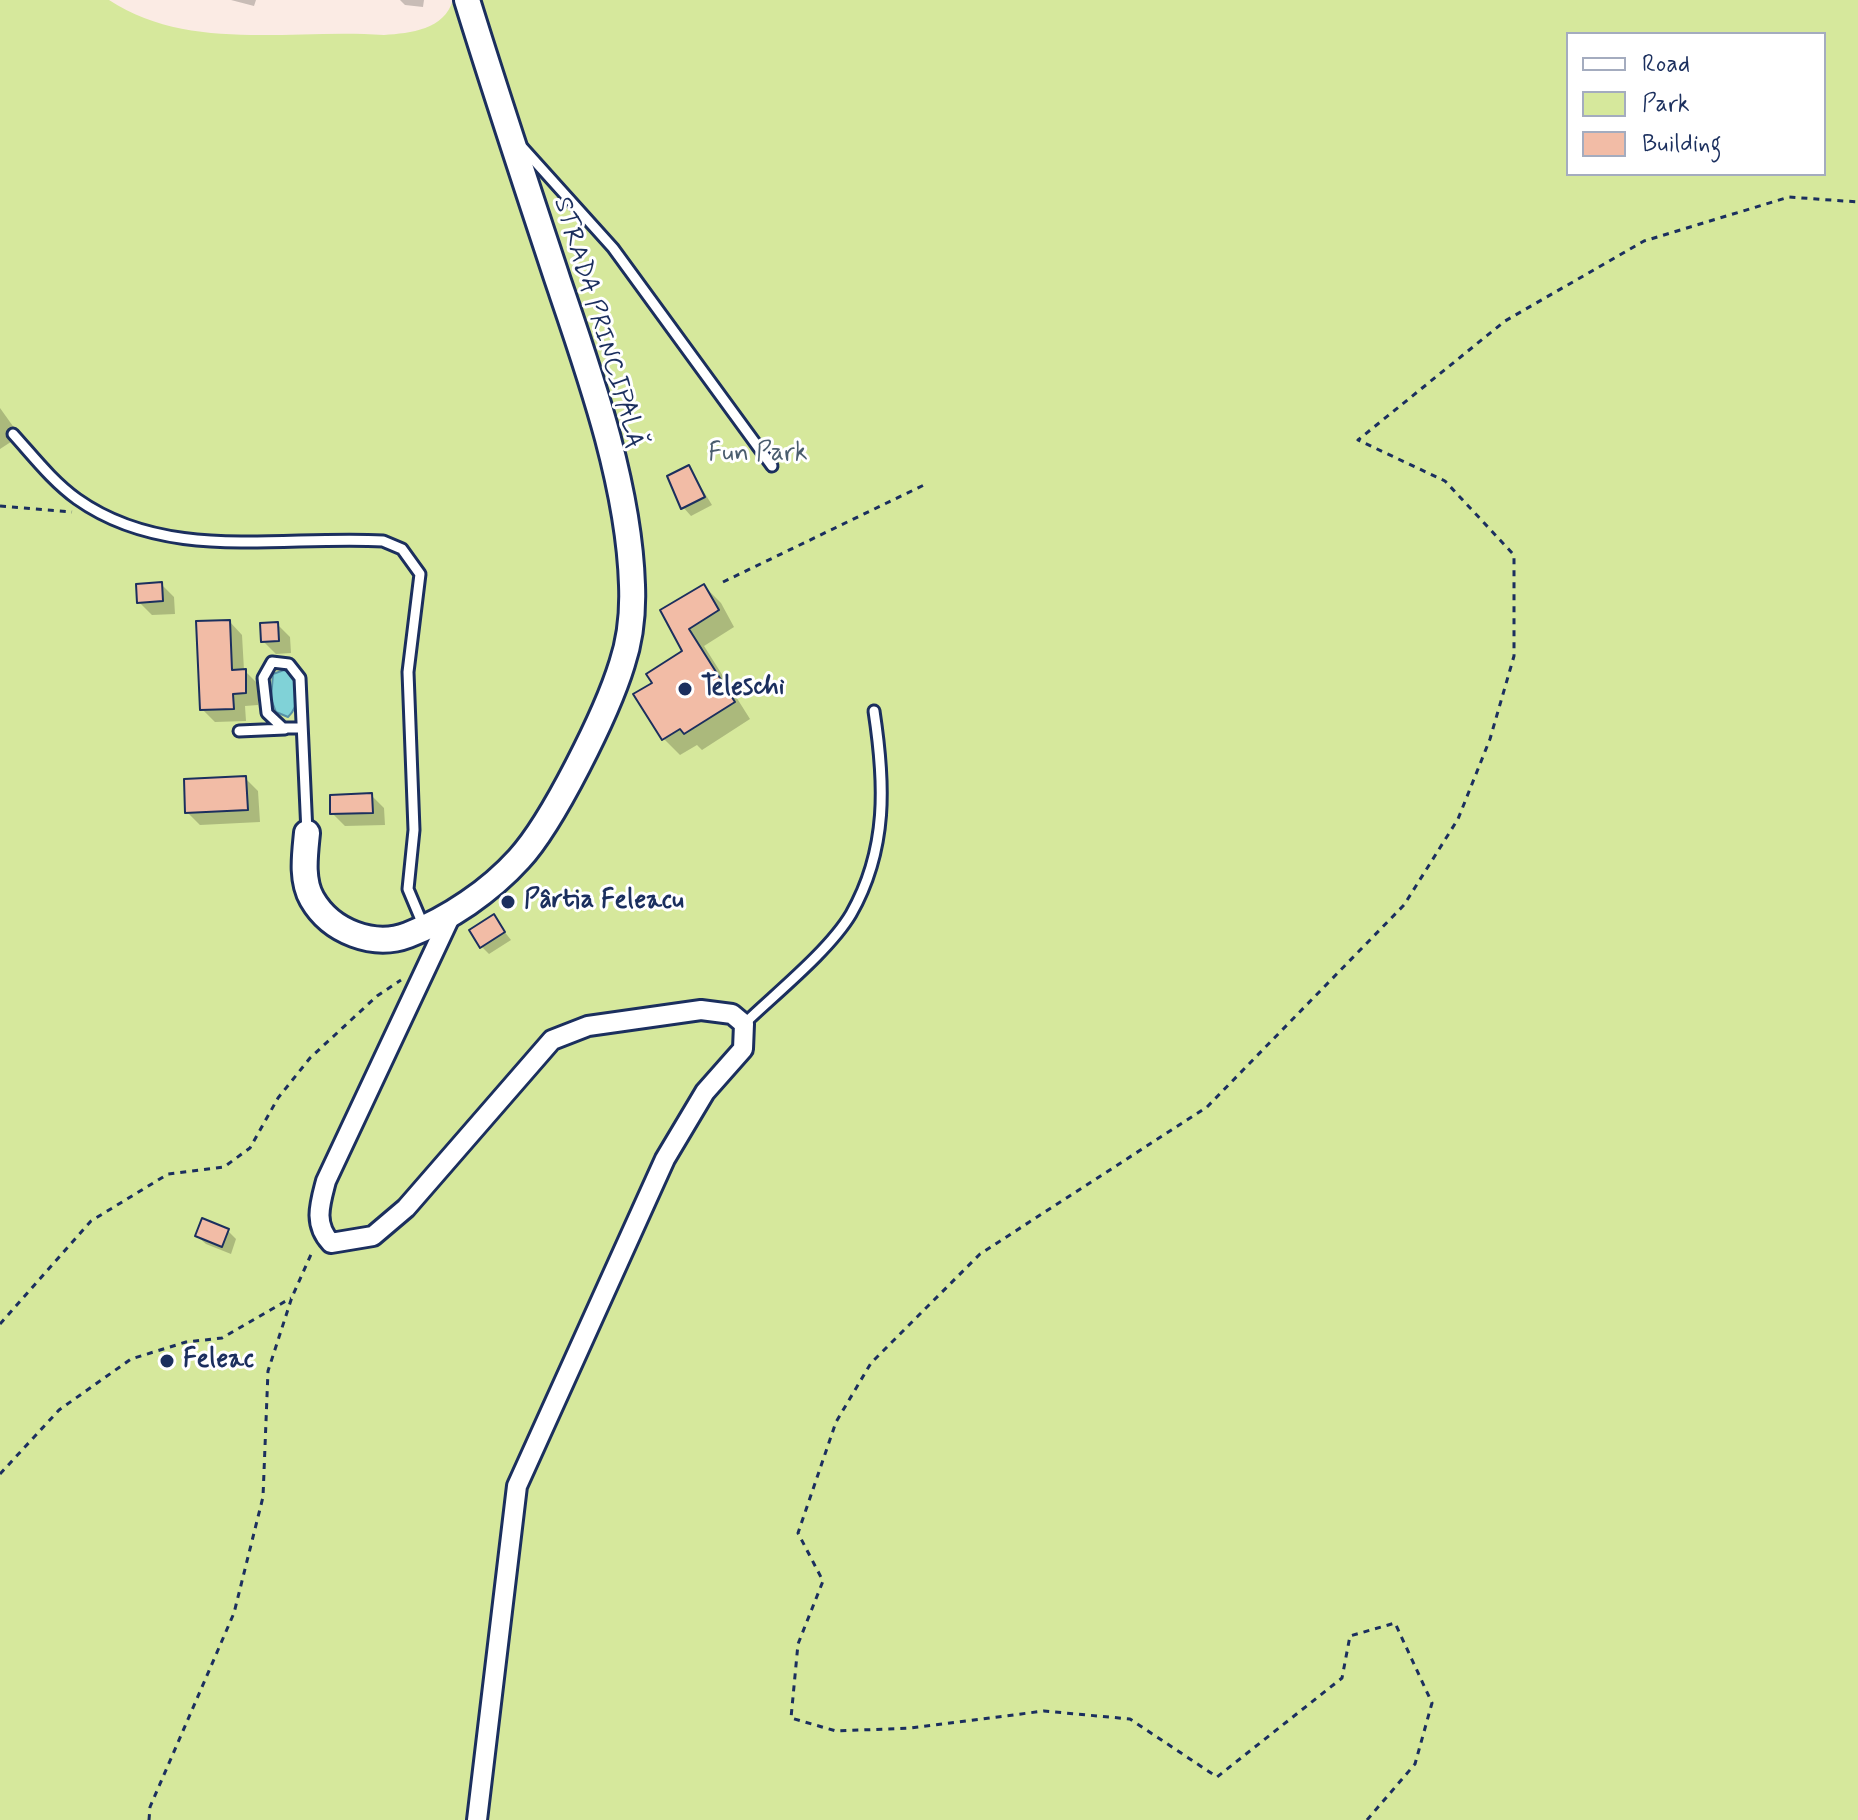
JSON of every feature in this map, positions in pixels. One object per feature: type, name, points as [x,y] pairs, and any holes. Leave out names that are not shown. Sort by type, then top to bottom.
[{"type":"street","name":"STRADA PRINCIPALĂ","points":[[307,833],[304,864],[312,899],[341,929],[374,939],[407,935],[454,911],[499,880],[522,857],[544,825],[609,698],[623,663],[632,583],[612,453],[590,376],[467,0]]},
{"type":"street","points":[[454,911],[326,1181],[319,1210],[321,1232],[331,1243],[373,1236],[406,1208],[552,1040],[588,1026],[701,1010],[732,1014],[744,1024],[743,1049],[705,1092],[665,1159],[517,1486],[477,1820]]},
{"type":"lane","points":[[507,129],[542,173],[613,248],[772,466]]},
{"type":"lane","points":[[13,434],[66,490],[101,512],[147,531],[199,542],[383,541],[402,549],[416,565],[420,586],[407,704],[414,830],[408,889],[424,927]]},
{"type":"lane","points":[[288,729],[272,720],[263,702],[265,671],[268,665],[278,661],[289,664],[300,678],[307,833]]},
{"type":"lane","points":[[744,1024],[810,962],[850,915],[877,852],[883,773],[874,711]]},
{"type":"lane","points":[[239,731],[301,728]]},
{"type":"path","points":[[1367,1820],[1415,1764],[1432,1703],[1395,1623],[1350,1636],[1342,1678],[1217,1777],[1130,1719],[1044,1711],[911,1728],[836,1731],[791,1718],[798,1644],[823,1581],[798,1533],[836,1422],[871,1363],[980,1254],[1207,1107],[1404,905],[1458,819],[1490,739],[1514,656],[1514,555],[1445,481],[1358,440],[1505,321],[1644,241],[1789,197],[1858,202]]},
{"type":"path","points":[[723,582],[924,485]]},
{"type":"path","points":[[0,506],[39,511],[101,512]]},
{"type":"path","points":[[0,1324],[91,1221],[168,1174],[224,1167],[250,1148],[278,1098],[310,1058],[377,996],[407,976]]},
{"type":"path","points":[[149,1820],[150,1807],[234,1613],[263,1497],[268,1371],[292,1297],[321,1232]]},
{"type":"path","points":[[0,1474],[59,1410],[131,1359],[186,1342],[222,1338],[292,1297]]},
{"type":"green space","name":"Fun Park","points":[[0,0],[109,0],[140,16],[173,27],[207,33],[384,35],[415,31],[434,24],[449,10],[453,0],[1858,0],[1858,1820],[0,1820]]},
{"type":"water","points":[[284,670],[291,673],[297,690],[295,707],[288,717],[276,712],[271,699],[273,674]]},
{"type":"building","points":[[689,465],[705,497],[681,509],[667,476]]},
{"type":"building","points":[[162,582],[163,601],[137,603],[136,584]]},
{"type":"building","name":"Teleschi","points":[[704,584],[719,610],[689,629],[735,702],[684,734],[680,729],[662,740],[633,694],[652,683],[646,674],[682,651],[660,610]]},
{"type":"building","points":[[230,620],[232,670],[246,669],[246,693],[233,694],[234,709],[200,710],[196,621]]},
{"type":"building","points":[[278,622],[279,641],[261,642],[260,623]]},
{"type":"building","points":[[246,776],[248,810],[185,813],[184,779]]},
{"type":"building","points":[[372,793],[373,813],[330,814],[330,795]]},
{"type":"building","points":[[494,914],[505,932],[480,948],[469,930]]},
{"type":"building","points":[[202,1218],[229,1229],[222,1247],[195,1236]]},
{"type":"place","name":"Teleschi","points":[[685,689]]},
{"type":"place","name":"Pârtia Feleacu","points":[[508,902]]},
{"type":"place","name":"Feleac","points":[[167,1361]]}]
